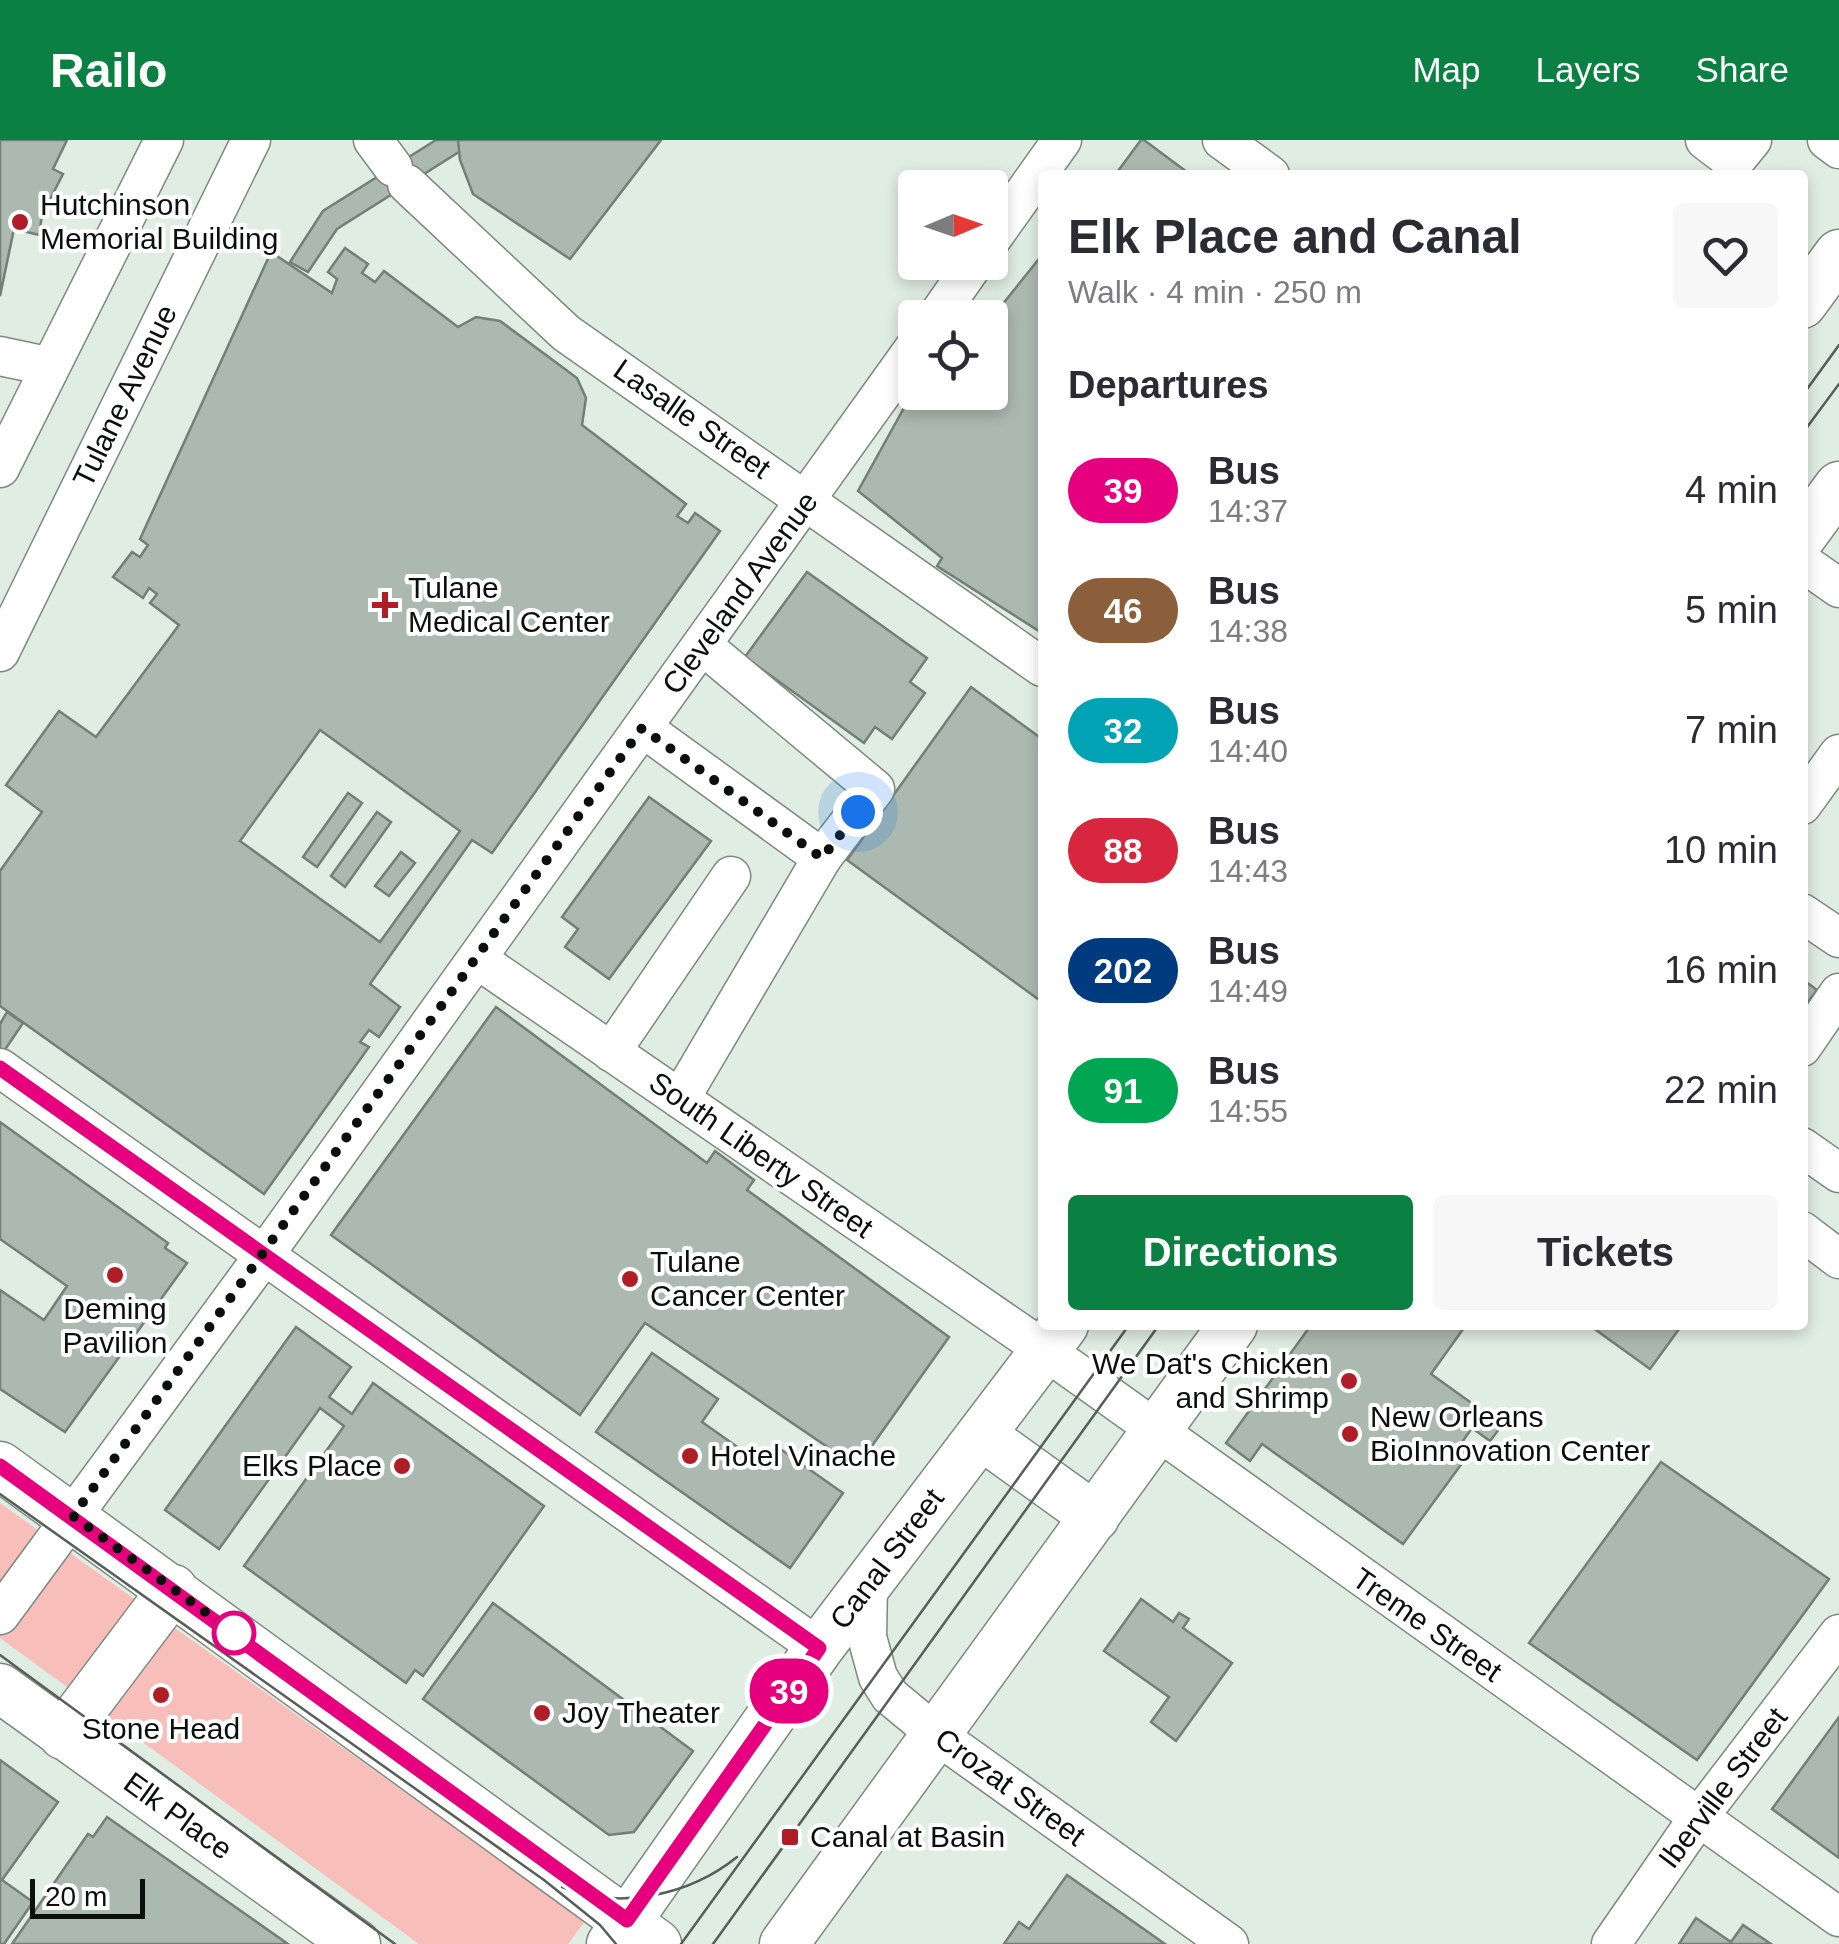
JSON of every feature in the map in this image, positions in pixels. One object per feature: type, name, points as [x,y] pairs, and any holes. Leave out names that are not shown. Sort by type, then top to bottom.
[{"type":"main road","points":[[1808,296],[1839,254]]},
{"type":"main road","points":[[1808,528],[1839,486]]},
{"type":"main road","points":[[784,1944],[1229,1330]]},
{"type":"main road","name":"Canal Street","points":[[632,1936],[819,1648],[1055,1338]]},
{"type":"main road","points":[[982,1434],[1095,1517]]},
{"type":"main road","points":[[0,1466],[173,1589],[632,1936]]},
{"type":"main road","points":[[63,1735],[173,1589]]},
{"type":"main road","name":"Elk Place","points":[[0,1688],[356,1944]]},
{"type":"street","points":[[0,468],[47,366],[164,140]]},
{"type":"street","name":"Tulane Avenue","points":[[4,631],[251,140]]},
{"type":"street","points":[[1041,170],[1062,140]]},
{"type":"street","points":[[1222,140],[1263,170]]},
{"type":"street","points":[[1705,140],[1734,162],[1752,140]]},
{"type":"street","points":[[1827,140],[1839,149]]},
{"type":"street","name":"Lasalle Street","points":[[391,164],[566,333],[1038,664]]},
{"type":"street","points":[[1008,216],[1038,174]]},
{"type":"street","points":[[0,356],[47,366]]},
{"type":"street","name":"Cleveland Avenue","points":[[0,1615],[265,1254],[898,371]]},
{"type":"street","points":[[1808,566],[1839,588]]},
{"type":"street","points":[[680,1099],[822,858],[876,789],[702,645]]},
{"type":"street","points":[[642,728],[822,858]]},
{"type":"street","points":[[1808,797],[1839,754]]},
{"type":"street","points":[[611,1052],[731,876]]},
{"type":"street","points":[[1808,917],[1839,938]]},
{"type":"street","name":"South Liberty Street","points":[[476,959],[680,1099],[1038,1327]]},
{"type":"street","points":[[1808,1038],[1839,993]]},
{"type":"street","points":[[0,1068],[819,1648]]},
{"type":"street","points":[[1808,1151],[1839,1173]]},
{"type":"street","points":[[1808,1236],[1839,1259]]},
{"type":"street","name":"South Liberty Street","points":[[1055,1338],[1156,1432]]},
{"type":"street","name":"Treme Street","points":[[1156,1432],[1839,1917]]},
{"type":"street","name":"Crozat Street","points":[[868,1583],[868,1637],[878,1677],[890,1696],[936,1735],[1229,1944]]},
{"type":"street","name":"Iberville Street","points":[[1611,1944],[1698,1818],[1839,1634]]},
{"type":"shaded area","points":[[0,1503],[585,1921],[568,1944],[419,1944],[0,1638]]},
{"type":"building","name":"Hutchinson Memorial Building","points":[[0,140],[67,140],[53,169],[63,174],[42,215],[39,235],[14,229],[0,296]]},
{"type":"building","points":[[436,140],[458,140],[462,150],[337,229],[308,272],[290,262],[323,211]]},
{"type":"building","points":[[458,140],[661,140],[570,259],[473,194],[460,160]]},
{"type":"building","points":[[1144,140],[1184,170],[1119,170]]},
{"type":"building","name":"Tulane Medical Center","points":[[345,248],[368,264],[362,273],[375,282],[384,271],[458,327],[476,317],[500,321],[577,378],[586,398],[582,425],[686,504],[677,516],[688,523],[695,513],[720,531],[492,853],[472,840],[370,984],[400,1007],[379,1037],[369,1030],[360,1042],[369,1047],[264,1194],[0,1006],[0,871],[42,812],[6,785],[59,711],[96,737],[179,625],[150,603],[157,594],[149,588],[143,598],[113,577],[132,552],[140,557],[148,545],[140,539],[271,252],[332,293],[337,279],[328,272]],"holes":[[[320,730],[460,831],[380,942],[240,841]]]},
{"type":"building","points":[[1038,260],[1038,630],[937,566],[942,558],[858,491],[903,410],[1008,410],[1006,300]]},
{"type":"building","points":[[807,572],[927,658],[910,682],[925,693],[892,739],[875,727],[864,743],[745,657]]},
{"type":"building","points":[[971,687],[1038,736],[1038,999],[847,860]]},
{"type":"building","points":[[348,793],[362,803],[317,867],[303,857]]},
{"type":"building","points":[[649,797],[711,841],[609,979],[565,947],[578,929],[562,917]]},
{"type":"building","points":[[377,812],[391,822],[345,887],[331,876]]},
{"type":"building","points":[[401,852],[415,863],[389,896],[375,886]]},
{"type":"building","points":[[1808,983],[1817,990],[1808,1002]]},
{"type":"building","name":"Tulane Cancer Center","points":[[496,1007],[707,1163],[715,1151],[754,1180],[747,1190],[949,1337],[857,1467],[645,1323],[580,1415],[331,1235]]},
{"type":"building","points":[[7,1012],[23,1023],[0,1057],[0,1024]]},
{"type":"building","name":"Deming Pavilion","points":[[0,1122],[168,1243],[165,1248],[187,1263],[65,1432],[0,1389],[0,1290],[44,1320],[67,1286],[0,1239]]},
{"type":"building","name":"Elks Place","points":[[296,1327],[351,1367],[329,1397],[352,1414],[373,1383],[544,1506],[423,1676],[415,1670],[406,1683],[244,1566],[344,1426],[320,1408],[219,1549],[165,1510]]},
{"type":"building","name":"New Orleans BioInnovation Center","points":[[1307,1330],[1462,1330],[1431,1374],[1502,1425],[1490,1441],[1472,1428],[1458,1448],[1468,1455],[1403,1544],[1262,1444],[1250,1461],[1226,1443]]},
{"type":"building","name":"New Orleans BioInnovation Center","points":[[1596,1330],[1678,1330],[1650,1369]]},
{"type":"building","name":"Hotel Vinache","points":[[652,1353],[718,1399],[702,1422],[763,1465],[776,1446],[843,1493],[790,1568],[596,1432]]},
{"type":"building","points":[[1661,1462],[1829,1579],[1697,1760],[1529,1643]]},
{"type":"building","points":[[1141,1599],[1173,1622],[1179,1613],[1189,1619],[1183,1628],[1232,1663],[1176,1741],[1151,1722],[1169,1697],[1104,1651]]},
{"type":"building","name":"Joy Theater","points":[[493,1603],[693,1751],[634,1832],[609,1835],[423,1699]]},
{"type":"building","points":[[1839,1717],[1839,1858],[1772,1809]]},
{"type":"building","points":[[0,1760],[58,1802],[2,1880],[33,1902],[4,1944],[0,1944]]},
{"type":"building","points":[[107,1817],[288,1944],[12,1944],[88,1834],[93,1837]]},
{"type":"building","points":[[1067,1875],[1165,1944],[1004,1944],[1019,1922],[1029,1929]]},
{"type":"building","points":[[1696,1918],[1731,1942],[1743,1925],[1771,1944],[1679,1944]]},
{"type":"tram line","points":[[1808,388],[1839,345]]},
{"type":"tram line","points":[[1808,426],[1839,384]]},
{"type":"tram line","points":[[681,1944],[1125,1330]]},
{"type":"tram line","points":[[713,1944],[1155,1330]]},
{"type":"tram line","points":[[0,1494],[544,1880],[600,1925],[616,1944]]},
{"type":"tram line","points":[[0,1655],[395,1944]]},
{"type":"tram line","points":[[562,1887],[607,1898],[653,1895],[698,1881],[737,1857]]},
{"type":"bus line","name":"39","points":[[0,1068],[819,1648],[627,1920],[0,1466]]},
{"type":"place","name":"Hutchinson Memorial Building","points":[[20,222]]},
{"type":"place","name":"Tulane Medical Center","points":[[385,605]]},
{"type":"place","name":"Deming Pavilion","points":[[115,1275]]},
{"type":"place","name":"Tulane Cancer Center","points":[[630,1279]]},
{"type":"place","name":"We Dat's Chicken and Shrimp","points":[[1349,1381]]},
{"type":"place","name":"New Orleans BioInnovation Center","points":[[1350,1434]]},
{"type":"place","name":"Hotel Vinache","points":[[690,1456]]},
{"type":"place","name":"Elks Place","points":[[402,1466]]},
{"type":"place","name":"Stone Head","points":[[161,1695]]},
{"type":"place","name":"Joy Theater","points":[[542,1713]]},
{"type":"place","name":"Canal at Basin","points":[[790,1837]]},
{"type":"route","points":[[234,1633],[73,1516],[642,728],[822,858],[858,812]]}]
